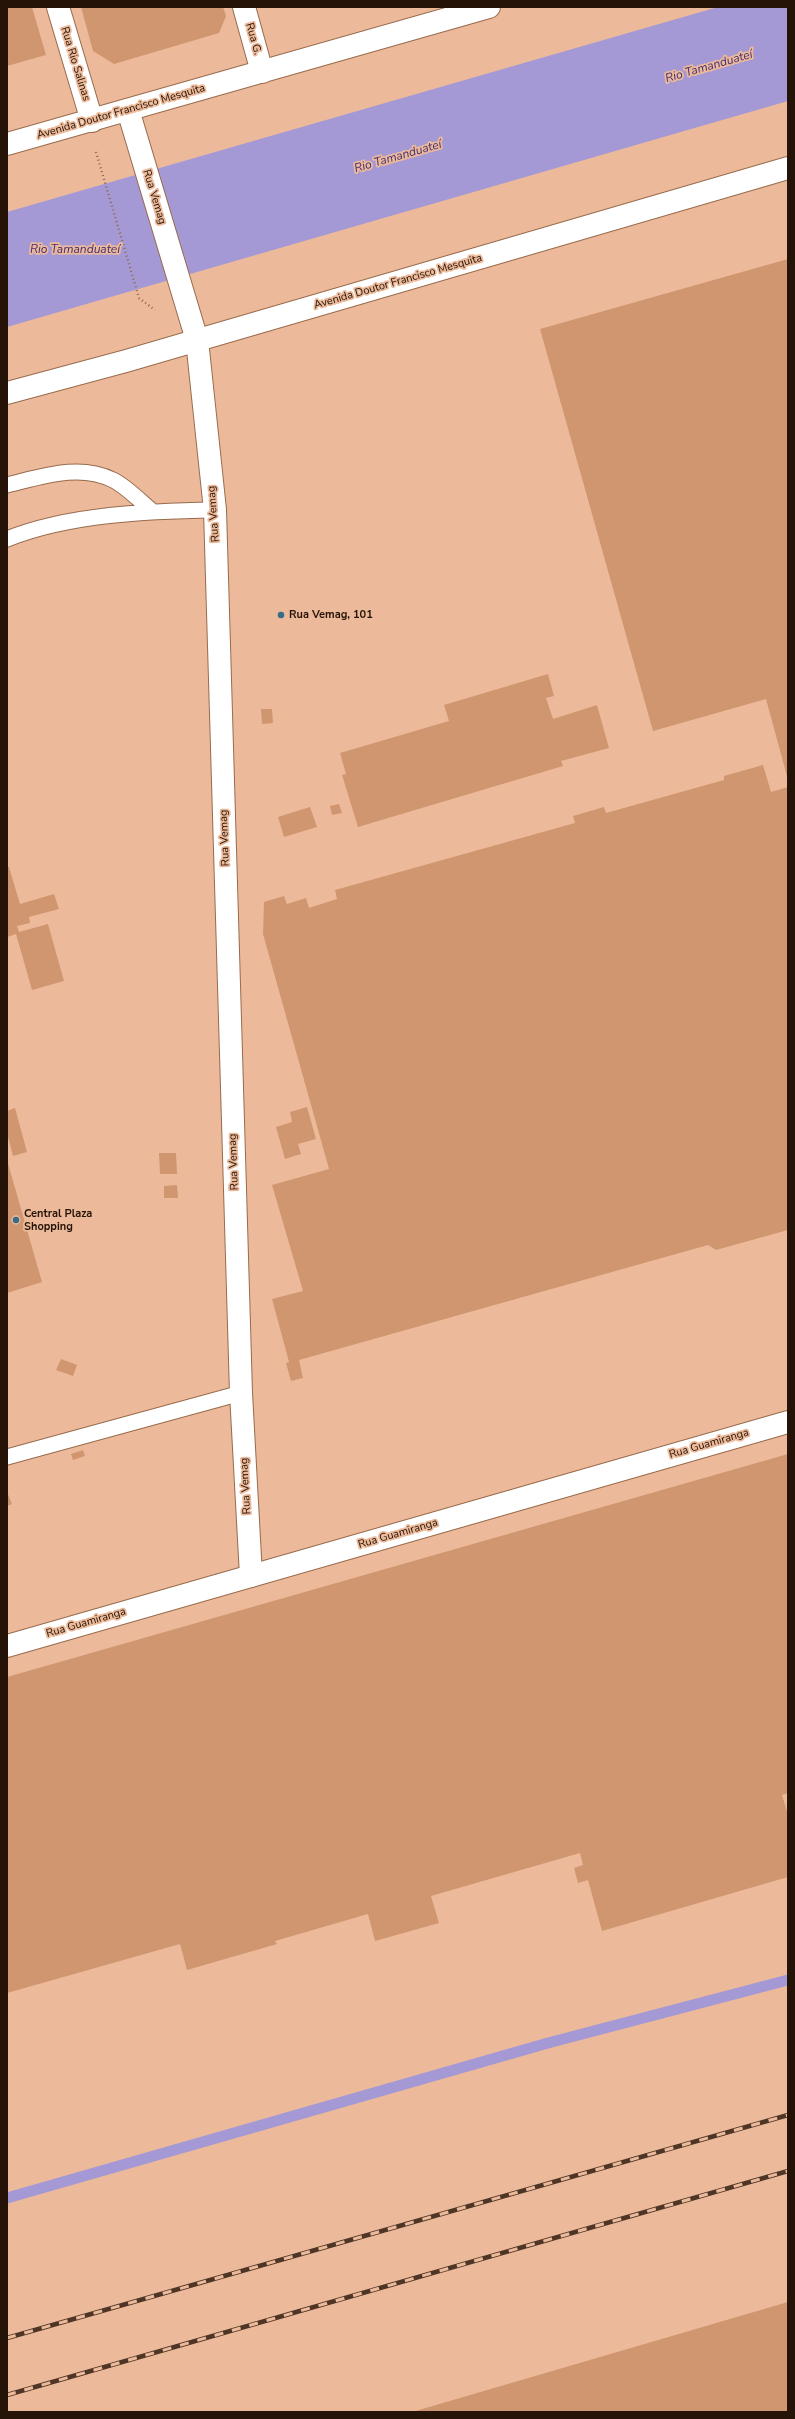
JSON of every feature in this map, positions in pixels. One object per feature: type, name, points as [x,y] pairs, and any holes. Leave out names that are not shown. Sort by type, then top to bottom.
[{"type":"main road","name":"Rua Rio Salinas","points":[[58,7],[92,121]]},
{"type":"main road","name":"Rua G.","points":[[244,7],[262,72]]},
{"type":"main road","name":"Avenida Doutor Francisco Mesquita","points":[[7,144],[489,7]]},
{"type":"main road","name":"Rua Vemag","points":[[128,110],[197,340],[215,510],[241,1392],[251,1576]]},
{"type":"main road","name":"Avenida Doutor Francisco Mesquita","points":[[7,392],[197,340],[788,168]]},
{"type":"main road","name":"Rua Guamiranga","points":[[7,1646],[788,1422]]},
{"type":"lane","points":[[7,485],[56,474],[80,471],[98,474],[114,480],[152,511]]},
{"type":"lane","points":[[7,540],[65,523],[152,511],[215,510]]},
{"type":"lane","points":[[7,1457],[241,1392]]},
{"type":"path","points":[[102,173],[139,298]]},
{"type":"water","name":"Rio Tamanduateí","points":[[718,7],[788,7],[788,101],[7,327],[7,212]]},
{"type":"building","points":[[32,7],[46,55],[7,66],[7,8]]},
{"type":"building","points":[[81,7],[223,7],[226,16],[219,33],[114,64],[93,51]]},
{"type":"building","points":[[788,259],[788,780],[766,699],[653,731],[540,329]]},
{"type":"building","points":[[548,674],[554,696],[546,698],[553,719],[597,705],[609,748],[561,761],[563,766],[358,827],[342,775],[346,774],[340,753],[449,721],[444,705]]},
{"type":"building","points":[[261,709],[272,709],[273,723],[262,724]]},
{"type":"building","points":[[763,765],[771,792],[788,787],[788,1230],[716,1250],[708,1245],[299,1360],[303,1378],[291,1381],[286,1363],[289,1362],[272,1299],[303,1291],[272,1185],[329,1169],[263,934],[264,902],[284,896],[287,904],[306,898],[309,908],[337,899],[335,890],[575,823],[573,816],[604,807],[606,813],[724,780],[724,776]]},
{"type":"building","points":[[339,804],[342,813],[332,815],[330,806]]},
{"type":"building","points":[[310,807],[317,827],[284,837],[278,817]]},
{"type":"building","points":[[7,867],[9,867],[20,904],[54,894],[59,909],[29,917],[30,923],[17,926],[19,932],[48,924],[64,981],[32,990],[16,934],[7,937]]},
{"type":"building","points":[[307,1107],[316,1139],[298,1144],[301,1154],[285,1159],[276,1127],[292,1122],[290,1112]]},
{"type":"building","points":[[15,1108],[27,1152],[13,1156],[7,1133],[7,1111]]},
{"type":"building","points":[[159,1153],[176,1153],[177,1174],[160,1174]]},
{"type":"building","name":"Central Plaza Shopping","points":[[7,1160],[42,1282],[7,1293]]},
{"type":"building","points":[[177,1185],[178,1198],[164,1198],[164,1186]]},
{"type":"building","points":[[61,1359],[77,1365],[73,1376],[56,1370]]},
{"type":"building","points":[[83,1450],[85,1456],[73,1460],[71,1454]]},
{"type":"building","points":[[788,1454],[788,1793],[782,1795],[788,1815],[788,1877],[602,1931],[588,1880],[578,1883],[574,1868],[583,1865],[580,1853],[431,1896],[439,1923],[375,1941],[368,1914],[275,1941],[277,1944],[187,1970],[180,1944],[7,1993],[7,1677]]},
{"type":"building","points":[[7,1492],[12,1504],[7,1506]]},
{"type":"building","points":[[788,2302],[788,2412],[412,2412],[689,2331]]},
{"type":"waterway","points":[[7,2198],[548,2043],[788,1980]]},
{"type":"railway","points":[[7,2338],[788,2115]]},
{"type":"railway","points":[[7,2395],[788,2171]]},
{"type":"place","name":"Rua Vemag, 101","points":[[281,615]]},
{"type":"place","name":"Central Plaza Shopping","points":[[16,1220]]}]
